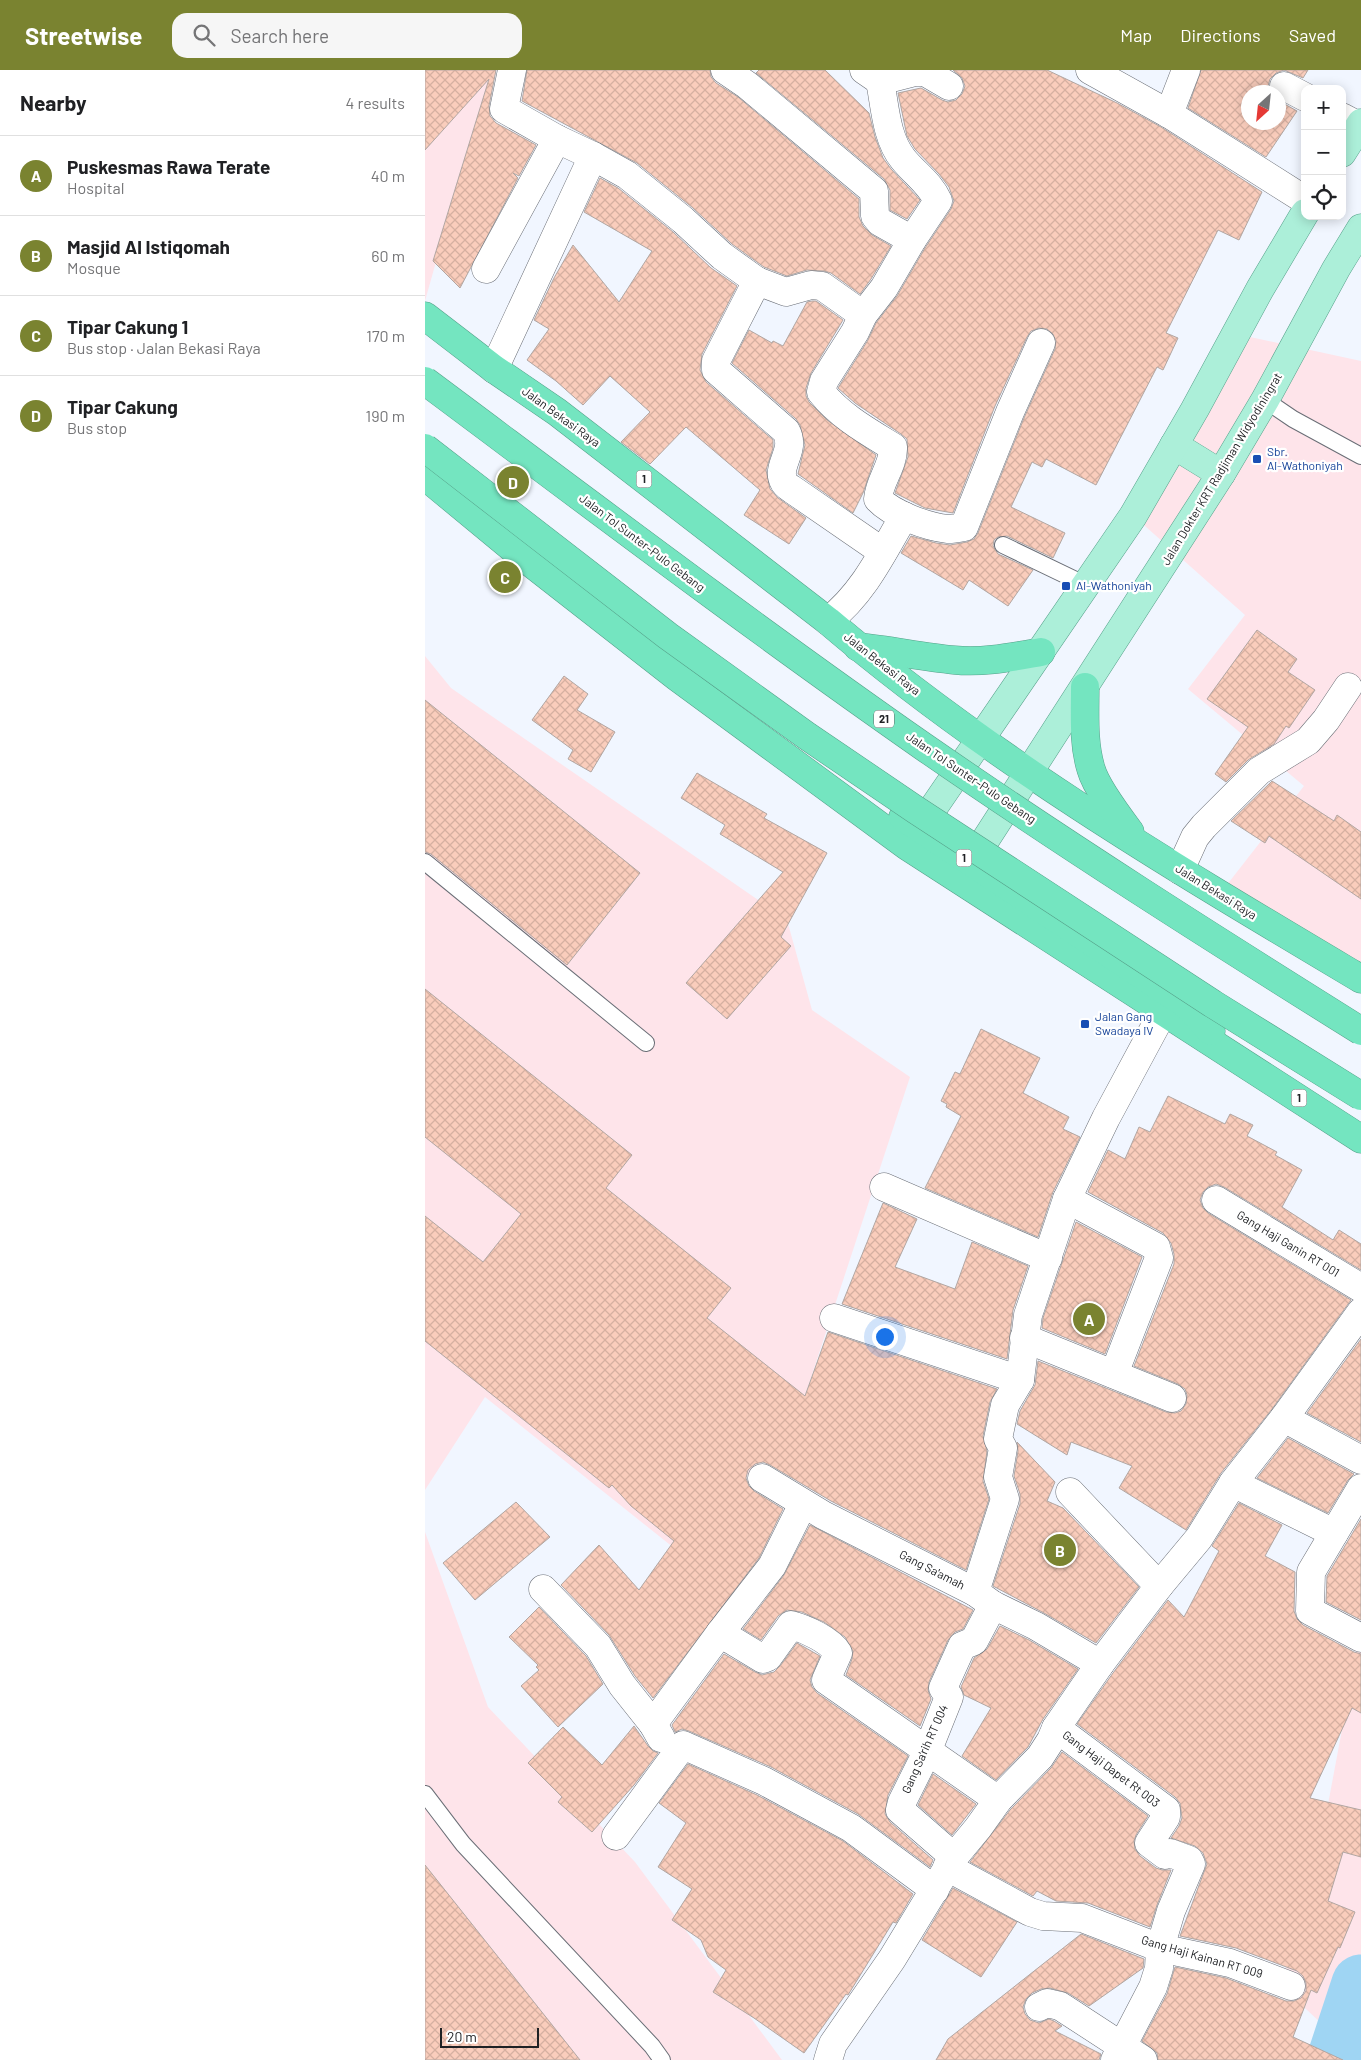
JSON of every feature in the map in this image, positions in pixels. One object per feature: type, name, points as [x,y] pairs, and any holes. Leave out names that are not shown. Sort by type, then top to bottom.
[{"type":"highway","name":"Jalan Bekasi Raya","points":[[425,316],[494,369],[557,412],[859,647],[981,739],[1173,865],[1361,979]]},
{"type":"highway","name":"Jalan Tol Sunter–Pulo Gebang","points":[[425,381],[718,599],[924,747],[1107,870],[1361,1031]]},
{"type":"highway","points":[[425,448],[668,636],[807,736],[916,810],[1213,1004],[1361,1096]]},
{"type":"highway","name":"1","points":[[425,476],[522,556],[677,677],[965,872],[1163,1012],[1361,1139]]},
{"type":"highway","points":[[859,647],[893,650],[954,660],[992,660],[1041,652]]},
{"type":"highway","points":[[1085,687],[1085,730],[1091,770],[1113,810],[1133,836],[1173,865]]},
{"type":"highway","name":"1","points":[[965,872],[1186,1004],[1236,1058]]},
{"type":"main road","points":[[1346,143],[1354,122]]},
{"type":"main road","points":[[913,837],[1133,516],[1260,289],[1301,220]]},
{"type":"main road","name":"Jalan Dokter KRT Radjiman Widyodiningrat","points":[[965,872],[1221,474],[1265,400],[1336,269],[1361,228]]},
{"type":"main road","points":[[1174,445],[1221,474]]},
{"type":"street","points":[[512,70],[504,109],[627,175],[683,220],[722,256],[757,281],[786,292],[811,284],[822,286],[863,315]]},
{"type":"street","points":[[725,70],[747,85],[874,191],[875,216],[880,222],[911,240]]},
{"type":"street","points":[[1090,70],[1169,114],[1301,197]]},
{"type":"street","points":[[1169,114],[1186,70]]},
{"type":"street","points":[[949,86],[925,72],[872,75],[895,146],[903,159],[928,183],[938,201],[911,240],[884,288],[863,315],[855,332],[824,381],[821,392],[828,401],[857,425],[893,447],[894,455],[878,492],[878,499],[885,506],[904,516],[948,529],[964,527],[1010,412],[1041,343]]},
{"type":"street","points":[[486,269],[557,139]]},
{"type":"street","points":[[494,369],[593,156]]},
{"type":"street","points":[[757,281],[716,361],[716,370],[786,431],[790,439],[790,448],[782,472],[784,482],[883,552]]},
{"type":"street","points":[[828,622],[844,609],[861,588],[904,516]]},
{"type":"street","points":[[1173,865],[1204,826],[1259,771],[1308,741],[1326,720],[1348,687]]},
{"type":"street","points":[[984,1598],[1005,1499],[998,1477],[1003,1448],[998,1439],[1005,1405],[1020,1380],[1024,1338],[1033,1296],[1048,1258],[1067,1199],[1106,1118],[1163,1012]]},
{"type":"street","points":[[884,1187],[1048,1258]]},
{"type":"street","points":[[1067,1199],[1156,1247],[1159,1258],[1114,1374]]},
{"type":"street","name":"Gang Haji Ganin RT 001","points":[[1215,1200],[1361,1288]]},
{"type":"street","points":[[828,2060],[833,2044],[893,1959],[945,1871],[998,1800],[1040,1757],[1056,1728],[1100,1664],[1159,1586],[1199,1538],[1233,1483],[1284,1418],[1361,1312]]},
{"type":"street","points":[[834,1318],[1020,1380]]},
{"type":"street","points":[[1024,1338],[1172,1398]]},
{"type":"street","points":[[1284,1418],[1361,1460]]},
{"type":"street","name":"Gang Sa'amah","points":[[762,1478],[803,1504],[1036,1626],[1100,1664]]},
{"type":"street","points":[[1233,1483],[1334,1533]]},
{"type":"street","points":[[1361,1488],[1311,1572],[1310,1611],[1361,1638]]},
{"type":"street","points":[[1070,1492],[1159,1586]]},
{"type":"street","points":[[653,1724],[719,1632],[772,1566],[803,1504]]},
{"type":"street","points":[[543,1589],[598,1646],[622,1685],[653,1724],[675,1758]]},
{"type":"street","name":"Gang Sa'rih RT 004","points":[[945,1871],[900,1810],[902,1802],[927,1752],[949,1697],[943,1688],[962,1646],[974,1641],[984,1598]]},
{"type":"street","points":[[719,1632],[763,1659],[768,1657],[791,1625],[818,1637],[834,1647],[838,1653],[826,1680],[998,1800]]},
{"type":"street","name":"Gang Haji Dapet Rt 003","points":[[1056,1728],[1166,1810],[1166,1817],[1149,1844],[1165,1855],[1170,1853],[1189,1860],[1191,1864],[1171,1911],[1160,1948],[1159,1968],[1127,2056]]},
{"type":"street","points":[[616,1836],[683,1745],[764,1781],[851,1828],[945,1871]]},
{"type":"street","name":"Gang Haji Kainan RT 009","points":[[945,1871],[1030,1912],[1043,1916],[1082,1918],[1160,1948],[1230,1963],[1291,1986]]},
{"type":"street","points":[[1039,2007],[1047,2002],[1060,2006],[1127,2056]]},
{"type":"lane","points":[[1265,400],[1293,419],[1361,456]]},
{"type":"lane","points":[[1003,545],[1086,585]]},
{"type":"lane","points":[[425,862],[646,1043]]},
{"type":"lane","points":[[425,1794],[463,1844],[652,2046],[661,2060]]},
{"type":"shaded area","points":[[425,70],[492,70],[425,301]]},
{"type":"shaded area","points":[[1222,331],[1361,361],[1361,979],[1219,895],[1304,786],[1188,689],[1245,615],[1127,510]]},
{"type":"shaded area","points":[[425,656],[451,688],[787,920],[812,1010],[910,1077],[802,1405],[684,1556],[485,1397],[425,1490]]},
{"type":"shaded area","points":[[425,1532],[488,1707],[635,1862],[782,2060],[425,2060]]},
{"type":"shaded area","points":[[1361,1628],[1361,2060],[1279,1984],[1306,1922]]},
{"type":"building","points":[[425,70],[496,70],[489,106],[490,116],[496,123],[536,145],[519,176],[513,173],[518,178],[460,288],[433,261],[489,79],[425,150]]},
{"type":"building","points":[[527,70],[710,70],[711,77],[716,83],[738,97],[859,199],[859,217],[863,226],[872,235],[891,246],[860,294],[831,273],[824,271],[807,270],[787,276],[764,267],[732,244],[693,208],[637,163],[522,101]]},
{"type":"building","points":[[759,70],[825,70],[869,113],[883,158],[920,200],[907,219],[890,210],[890,190],[884,179],[756,73]]},
{"type":"building","points":[[953,70],[1047,70],[1117,103],[1161,127],[1262,192],[1239,240],[1218,230],[1166,333],[1178,338],[1163,370],[1157,367],[1096,485],[1046,459],[1042,467],[1032,462],[1011,507],[1065,533],[1053,558],[1007,536],[998,537],[994,540],[993,546],[998,554],[1033,570],[1008,606],[969,580],[963,590],[901,553],[911,536],[950,545],[974,539],[1055,349],[1056,341],[1053,334],[1047,329],[1039,328],[1031,331],[1027,337],[995,406],[953,513],[925,508],[895,493],[908,457],[907,439],[855,403],[838,388],[868,340],[876,323],[897,296],[925,248],[951,209],[954,201],[949,187],[915,149],[907,136],[898,93],[921,88],[942,100],[948,102],[956,100],[962,94],[965,86],[962,78]]},
{"type":"building","points":[[1201,70],[1284,70],[1276,73],[1270,79],[1268,85],[1241,85],[1241,130],[1284,130],[1266,157],[1188,108]]},
{"type":"building","points":[[1284,70],[1308,70],[1303,78]]},
{"type":"building","points":[[1286,105],[1297,111],[1286,127]]},
{"type":"building","points":[[600,178],[618,188],[673,232],[711,268],[737,286],[702,354],[700,370],[706,382],[773,440],[773,448],[766,470],[770,489],[778,498],[806,518],[789,544],[744,515],[760,490],[686,427],[650,464],[621,442],[650,412],[610,376],[583,405],[556,381],[527,360],[549,329],[534,320],[554,278],[573,245],[619,302],[652,251],[584,212]]},
{"type":"building","points":[[816,301],[843,320],[811,373],[806,388],[806,396],[809,402],[827,420],[876,455],[863,493],[853,513],[798,474],[805,445],[800,425],[796,419],[732,363],[749,330],[772,343],[773,341],[783,346],[807,302]]},
{"type":"building","points":[[1257,630],[1297,659],[1288,672],[1315,690],[1289,728],[1286,726],[1274,744],[1248,760],[1226,782],[1215,774],[1248,727],[1207,699]]},
{"type":"building","points":[[564,676],[588,694],[577,710],[615,732],[591,772],[568,759],[573,750],[532,720]]},
{"type":"building","points":[[425,700],[640,873],[567,965],[431,854],[425,852]]},
{"type":"building","points":[[697,773],[767,814],[764,818],[827,853],[781,937],[791,946],[727,1019],[686,983],[783,872],[720,834],[725,825],[681,798]]},
{"type":"building","points":[[1272,781],[1334,821],[1337,815],[1361,832],[1361,899],[1269,836],[1265,843],[1231,821]]},
{"type":"building","points":[[425,989],[632,1155],[606,1188],[731,1288],[707,1318],[805,1396],[828,1332],[997,1389],[990,1402],[983,1436],[987,1451],[983,1481],[989,1499],[966,1570],[831,1501],[770,1465],[763,1462],[755,1464],[748,1470],[746,1478],[749,1486],[783,1509],[759,1558],[653,1698],[635,1676],[609,1635],[561,1585],[599,1545],[639,1590],[674,1541],[631,1506],[612,1485],[609,1488],[425,1341],[425,1216],[483,1262],[521,1214],[425,1137]]},
{"type":"building","points":[[981,1029],[1040,1058],[1023,1093],[1069,1117],[1063,1129],[1080,1137],[1053,1192],[1038,1237],[925,1188],[961,1116],[946,1107],[947,1104],[941,1101],[955,1072],[960,1074]]},
{"type":"building","points":[[1168,1096],[1225,1124],[1230,1114],[1253,1125],[1247,1136],[1277,1152],[1275,1155],[1302,1170],[1282,1207],[1333,1240],[1339,1230],[1361,1244],[1361,1270],[1224,1187],[1216,1184],[1208,1187],[1203,1192],[1200,1200],[1203,1208],[1208,1213],[1351,1300],[1272,1409],[1221,1473],[1186,1530],[1119,1488],[1132,1466],[1071,1442],[1067,1455],[1017,1424],[1020,1411],[1035,1385],[1038,1361],[1166,1412],[1175,1413],[1181,1411],[1186,1404],[1187,1395],[1185,1389],[1178,1384],[1134,1366],[1174,1264],[1171,1243],[1163,1233],[1088,1192],[1108,1150],[1125,1159],[1139,1127],[1150,1132]]},
{"type":"building","points":[[883,1203],[917,1219],[895,1267],[955,1289],[972,1242],[1028,1266],[1013,1310],[1007,1359],[842,1304]]},
{"type":"building","points":[[1076,1222],[1142,1257],[1105,1354],[1042,1328],[1043,1318]]},
{"type":"building","points":[[1361,1339],[1361,1442],[1307,1413]]},
{"type":"building","points":[[1288,1438],[1354,1474],[1348,1480],[1328,1513],[1257,1478]]},
{"type":"building","points":[[1017,1442],[1055,1482],[1047,1501],[1063,1508],[1139,1587],[1096,1643],[993,1586],[1020,1504],[1020,1494],[1014,1476],[1018,1451]]},
{"type":"building","points":[[516,1502],[550,1537],[475,1600],[443,1563]]},
{"type":"building","points":[[1239,1503],[1282,1525],[1265,1556],[1295,1572],[1294,1611],[1297,1619],[1303,1625],[1361,1654],[1361,1713],[1352,1708],[1310,1798],[1361,1810],[1361,1857],[1343,1852],[1328,1901],[1355,1912],[1340,1948],[1338,1947],[1317,1993],[1311,1990],[1293,2037],[1343,2060],[1158,2060],[1157,2053],[1142,2041],[1167,1994],[1175,1967],[1226,1978],[1286,2001],[1294,2001],[1301,1998],[1306,1991],[1306,1983],[1303,1976],[1297,1971],[1236,1948],[1180,1936],[1207,1864],[1203,1853],[1195,1846],[1171,1838],[1182,1818],[1180,1803],[1175,1797],[1077,1724],[1168,1600],[1184,1617],[1219,1551],[1212,1546]]},
{"type":"building","points":[[1361,1519],[1361,1620],[1326,1602],[1327,1576]]},
{"type":"building","points":[[810,1525],[973,1610],[963,1629],[955,1632],[948,1640],[929,1682],[928,1690],[931,1699],[920,1726],[846,1675],[853,1651],[845,1637],[824,1622],[802,1612],[787,1610],[778,1616],[761,1640],[743,1629],[784,1575]]},
{"type":"building","points":[[539,1607],[586,1656],[603,1684],[558,1727],[521,1686],[539,1670],[536,1667],[538,1665],[509,1637]]},
{"type":"building","points":[[1000,1626],[1029,1640],[1078,1669],[1043,1719],[1028,1747],[996,1780],[962,1756],[991,1708],[964,1695],[961,1687],[974,1658],[987,1649]]},
{"type":"building","points":[[797,1643],[820,1656],[810,1680],[812,1687],[817,1693],[908,1756],[888,1795],[885,1814],[890,1822],[933,1860],[930,1867],[858,1814],[771,1767],[689,1731],[682,1729],[675,1732],[672,1725],[724,1654],[762,1675],[774,1672]]},
{"type":"building","points":[[634,1726],[648,1746],[658,1753],[634,1785],[592,1832],[558,1802],[562,1797],[528,1763],[563,1727],[602,1765]]},
{"type":"building","points":[[1062,1752],[1148,1816],[1136,1835],[1134,1841],[1135,1849],[1140,1856],[1156,1868],[1171,1870],[1150,1927],[1088,1903],[1056,1901],[1037,1891],[1033,1896],[970,1862],[1010,1810],[1051,1768]]},
{"type":"building","points":[[688,1764],[757,1795],[843,1841],[913,1894],[896,1923],[893,1922],[848,1995],[846,1994],[804,2053],[713,1992],[726,1970],[708,1957],[701,1940],[672,1920],[692,1889],[658,1867],[686,1823],[659,1803]]},
{"type":"building","points":[[933,1774],[976,1804],[952,1835],[918,1805]]},
{"type":"building","points":[[425,1865],[580,2060],[425,2060]]},
{"type":"building","points":[[953,1888],[1017,1922],[981,1977],[922,1940]]},
{"type":"building","points":[[1081,1934],[1144,1959],[1143,1968],[1089,2006],[1068,1993],[1050,1988],[1032,1993],[1026,1999],[1023,2007],[1025,2014],[1030,2020],[1039,2023],[1049,2019],[1062,2026],[1055,2031],[1101,2054],[1099,2060],[936,2060],[948,2039]]},
{"type":"waterway","points":[[1336,2060],[1361,1984]]},
{"type":"place","name":"Sbr. Al-Wathoniyah","points":[[1257,459]]},
{"type":"place","name":"Tipar Cakung","points":[[513,482]]},
{"type":"place","name":"Tipar Cakung 1","points":[[505,577]]},
{"type":"place","name":"Al-Wathoniyah","points":[[1066,586]]},
{"type":"place","name":"Jalan Gang Swadaya IV","points":[[1085,1024]]},
{"type":"place","name":"Puskesmas Rawa Terate","points":[[1089,1319]]},
{"type":"place","name":"Masjid Al Istiqomah","points":[[1060,1550]]}]
